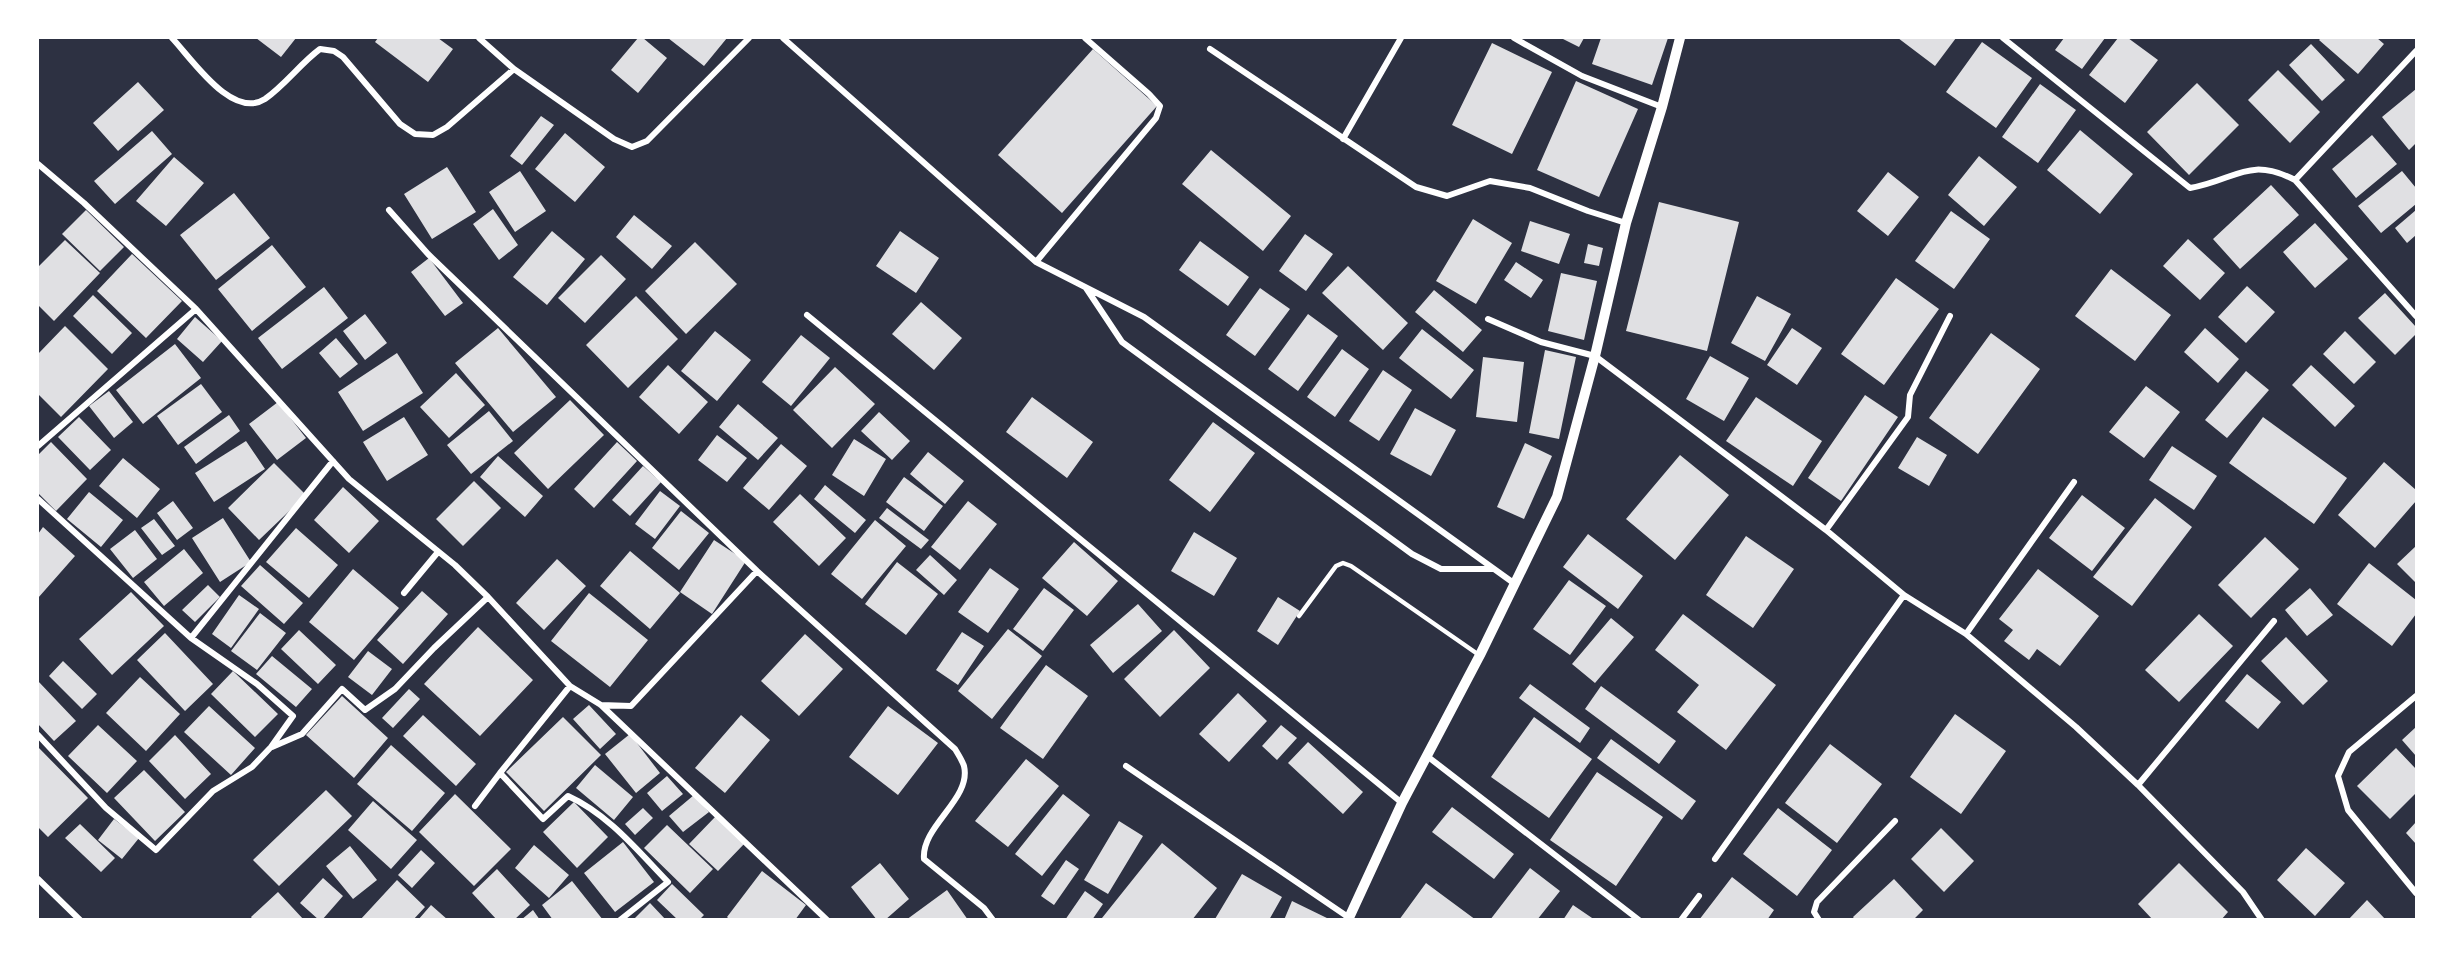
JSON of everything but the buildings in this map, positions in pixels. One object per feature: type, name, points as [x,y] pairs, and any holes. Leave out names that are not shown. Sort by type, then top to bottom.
[{"type":"street","points":[[172,38],[221,91],[237,102],[250,105],[265,99],[320,49],[334,51],[343,57],[400,124],[415,134],[433,135],[447,127],[514,69]]},
{"type":"street","points":[[478,38],[514,69],[614,139],[632,147],[646,141],[749,38]]},
{"type":"street","points":[[783,38],[1036,262],[1144,317],[1516,585]]},
{"type":"street","points":[[1036,262],[1156,118],[1160,106],[1085,38]]},
{"type":"street","points":[[1342,140],[1401,38]]},
{"type":"street","points":[[1514,38],[1582,76],[1662,107]]},
{"type":"street","points":[[1126,766],[1349,919],[1402,803],[1516,585],[1557,497],[1595,356],[1626,223],[1662,107],[1680,38]]},
{"type":"street","points":[[2003,38],[2190,188],[2206,185],[2252,169],[2276,170],[2295,180],[2416,316]]},
{"type":"street","points":[[1210,49],[1342,140],[1416,187],[1447,196],[1490,181],[1530,188],[1626,223]]},
{"type":"street","points":[[2295,180],[2416,51]]},
{"type":"street","points":[[38,164],[84,203],[196,309],[349,479],[438,552],[488,597],[570,686],[601,705],[827,920]]},
{"type":"street","points":[[389,210],[429,254],[758,571],[955,749],[964,767],[962,787],[923,847],[924,859],[984,908],[993,920]]},
{"type":"street","points":[[1085,287],[1122,342],[1412,554],[1441,569],[1494,568]]},
{"type":"street","points":[[38,446],[196,309]]},
{"type":"street","points":[[807,315],[1402,803]]},
{"type":"street","points":[[1826,530],[1908,417],[1910,395],[1950,316]]},
{"type":"street","points":[[1488,319],[1541,342],[1595,356],[1826,530],[1904,596],[1966,634],[2076,727],[2138,785],[2243,891],[2262,920]]},
{"type":"street","points":[[191,638],[333,461]]},
{"type":"street","points":[[1966,634],[2074,483]]},
{"type":"street","points":[[38,500],[191,638],[257,684],[293,716],[271,747],[252,767],[213,791],[156,850],[106,808],[38,735]]},
{"type":"street","points":[[404,593],[438,552]]},
{"type":"street","points":[[601,705],[632,706],[758,571]]},
{"type":"street","points":[[1715,859],[1904,596]]},
{"type":"street","points":[[271,747],[302,734],[342,689],[365,710],[394,689],[488,597]]},
{"type":"street","points":[[2138,785],[2274,621]]},
{"type":"street","points":[[475,806],[570,686]]},
{"type":"street","points":[[2416,696],[2349,752],[2338,776],[2348,810],[2416,893]]},
{"type":"street","points":[[1427,756],[1639,920]]},
{"type":"street","points":[[500,773],[543,819],[568,796],[582,802],[615,828],[668,882],[620,920]]},
{"type":"street","points":[[1819,920],[1814,912],[1817,902],[1895,821]]},
{"type":"street","points":[[38,879],[80,920]]},
{"type":"street","points":[[1681,920],[1699,896]]},
{"type":"lane","points":[[1299,616],[1336,566],[1343,564],[1351,566],[1480,655]]}]
